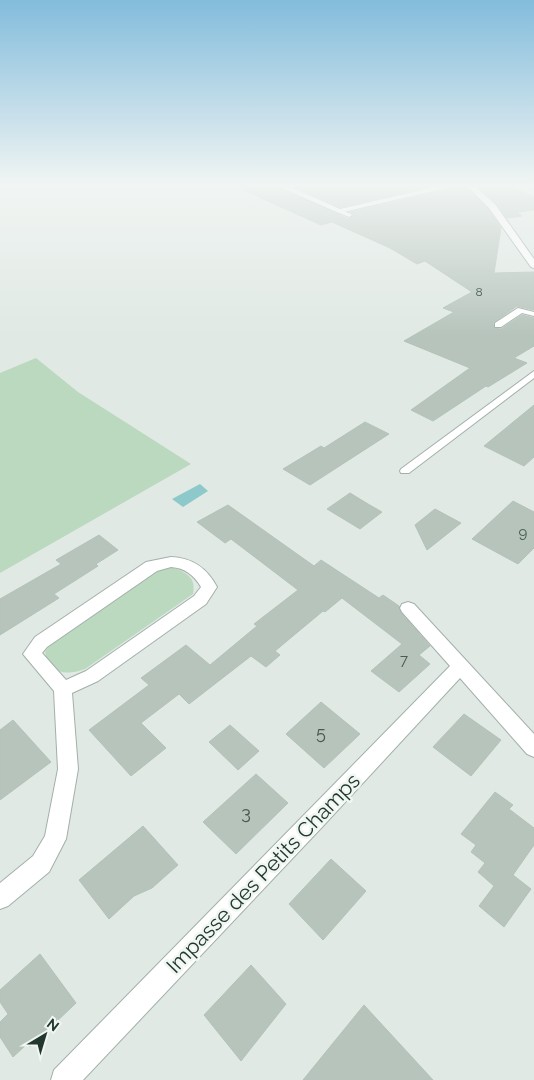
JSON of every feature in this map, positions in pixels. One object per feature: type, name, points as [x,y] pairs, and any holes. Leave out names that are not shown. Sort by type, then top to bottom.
[{"type":"street","points":[[513,235],[534,265]]},
{"type":"street","points":[[0,898],[40,864],[55,839],[68,769],[63,689],[32,654],[41,642],[152,566],[171,562],[184,562],[204,577],[209,587],[200,600],[92,676],[63,689]]},
{"type":"street","points":[[408,608],[534,748]]},
{"type":"street","name":"Impasse des Petits Champs","points":[[64,1080],[461,666]]},
{"type":"lane","points":[[498,325],[522,310],[534,314]]},
{"type":"lane","points":[[405,471],[534,374]]},
{"type":"green space","points":[[36,358],[78,392],[191,464],[0,573],[0,373]]},
{"type":"green space","points":[[172,567],[189,576],[193,583],[193,594],[85,669],[65,672],[55,669],[51,665],[45,652],[52,642],[147,577],[160,569]]},
{"type":"water","points":[[200,484],[208,491],[183,507],[172,499]]},
{"type":"building","points":[[362,235],[500,235],[494,273],[534,272],[534,310],[517,306],[493,323],[494,328],[501,329],[522,315],[534,318],[534,346],[514,358],[527,363],[488,387],[486,386],[433,421],[411,410],[470,368],[404,341],[454,312],[443,308],[472,292],[425,261],[417,264],[390,248]]},
{"type":"building","points":[[534,405],[534,457],[524,466],[484,446]]},
{"type":"building","points":[[365,422],[389,434],[310,485],[283,469],[321,446],[324,448]]},
{"type":"building","points":[[350,493],[382,512],[360,529],[327,509]]},
{"type":"building","points":[[513,501],[534,512],[534,548],[518,564],[472,539]]},
{"type":"building","points":[[228,505],[314,566],[321,560],[379,598],[383,595],[399,606],[401,613],[430,646],[419,655],[430,664],[399,692],[371,671],[402,644],[342,598],[325,612],[323,611],[275,651],[280,655],[266,667],[251,656],[189,704],[179,694],[141,723],[166,748],[131,776],[89,730],[149,685],[141,678],[186,645],[210,665],[257,626],[254,624],[298,590],[231,539],[225,543],[197,522]]},
{"type":"building","points":[[435,509],[461,523],[427,550],[415,525]]},
{"type":"building","points":[[99,535],[118,550],[96,564],[98,566],[54,594],[59,598],[0,635],[0,599],[61,564],[56,560]]},
{"type":"building","points":[[321,702],[360,734],[324,768],[286,734]]},
{"type":"building","points":[[464,714],[501,740],[471,776],[433,747]]},
{"type":"building","points":[[13,720],[51,762],[0,800],[0,730]]},
{"type":"building","points":[[230,725],[259,751],[238,770],[209,742]]},
{"type":"building","points":[[256,774],[288,803],[236,854],[203,822]]},
{"type":"building","points":[[495,792],[513,805],[509,809],[534,828],[534,845],[513,875],[531,889],[504,927],[479,906],[494,886],[478,872],[485,863],[471,852],[476,845],[461,834]]},
{"type":"building","points":[[143,826],[178,865],[152,888],[134,896],[109,919],[79,880]]},
{"type":"building","points":[[331,859],[366,891],[323,940],[289,904]]},
{"type":"building","points":[[40,954],[76,1003],[30,1047],[27,1044],[13,1057],[0,1037],[0,1022],[8,1014],[0,1002],[0,990]]},
{"type":"building","points":[[251,965],[286,1004],[241,1061],[204,1015]]},
{"type":"building","points":[[364,1005],[433,1080],[303,1080]]}]
